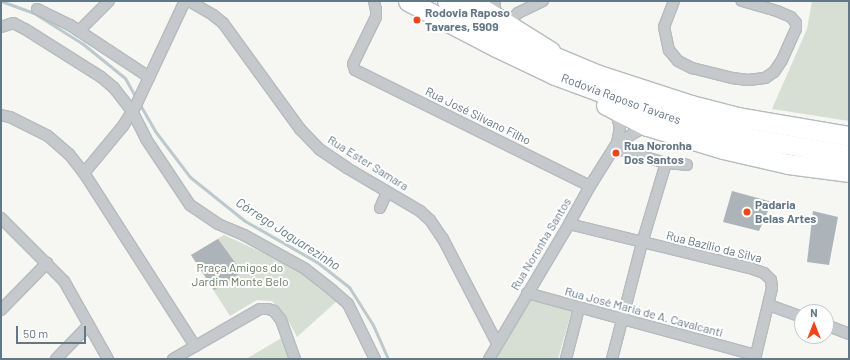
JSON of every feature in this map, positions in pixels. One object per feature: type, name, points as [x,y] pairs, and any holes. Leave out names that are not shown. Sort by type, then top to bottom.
[{"type":"highway","name":"Rodovia Raposo Tavares","points":[[408,1],[496,47],[555,75],[682,122],[745,137],[849,155]]},
{"type":"highway","name":"Rodovia Raposo Tavares","points":[[447,1],[522,43],[598,75],[691,105],[731,116],[796,129],[849,136]]},
{"type":"highway","points":[[555,75],[616,112],[647,126],[723,149],[781,162],[849,172]]},
{"type":"main road","points":[[474,1],[495,7],[509,22],[576,66]]},
{"type":"street","points":[[79,31],[109,1]]},
{"type":"street","points":[[84,173],[123,126],[134,108],[185,1]]},
{"type":"street","name":"Rua Ester Samara","points":[[189,1],[213,15],[223,23],[300,129],[319,149],[347,168],[420,211],[430,220],[443,239],[497,343]]},
{"type":"street","name":"Rua José Silvano Filho","points":[[374,1],[376,17],[353,64],[355,70],[590,186]]},
{"type":"street","points":[[509,22],[518,12],[542,1]]},
{"type":"street","points":[[674,1],[664,27],[668,50],[678,61],[692,68],[732,78],[748,80],[765,78],[774,72],[782,60],[796,29],[796,23],[791,17],[777,11],[741,1]]},
{"type":"street","points":[[37,9],[79,31],[147,82]]},
{"type":"street","points":[[3,26],[13,23],[25,29],[101,77],[114,88],[134,108],[146,139],[190,205],[218,224],[244,235],[304,268],[326,285],[348,304],[375,359]]},
{"type":"street","name":"Rua Noronha Santos","points":[[489,359],[590,186],[616,145],[620,128],[616,112]]},
{"type":"street","points":[[1,115],[48,136],[69,154],[84,173],[195,346]]},
{"type":"street","name":"Rua Noronha Santos","points":[[616,145],[647,126]]},
{"type":"street","points":[[616,145],[666,163],[687,165]]},
{"type":"street","points":[[612,359],[642,243],[666,163]]},
{"type":"street","points":[[380,208],[387,192]]},
{"type":"street","points":[[1,218],[64,281],[108,359]]},
{"type":"street","name":"Rua Bazílio da Silva","points":[[569,224],[642,243],[750,268],[764,273],[771,280],[772,288],[755,357]]},
{"type":"street","points":[[1,310],[47,263]]},
{"type":"street","name":"Rua José Maria de A. Cavalcanti","points":[[527,293],[755,357]]},
{"type":"street","points":[[769,305],[794,314]]},
{"type":"street","points":[[566,359],[579,308]]},
{"type":"street","points":[[173,359],[260,309],[268,309],[274,311],[281,320],[295,359]]},
{"type":"street","points":[[56,359],[89,325]]},
{"type":"street","points":[[834,328],[849,334]]},
{"type":"green space","points":[[812,1],[849,1],[849,121],[772,109],[807,29]]},
{"type":"green space","name":"Praça Amigos do Jardim Monte Belo","points":[[224,235],[296,268],[337,301],[297,337],[289,322],[272,301],[257,300],[230,316],[191,255]]},
{"type":"green space","points":[[527,298],[572,310],[558,359],[503,359],[494,357]]},
{"type":"green space","points":[[285,336],[292,359],[246,359]]},
{"type":"building","name":"Padaria Belas Artes","points":[[732,191],[772,202],[759,231],[723,222]]},
{"type":"building","points":[[813,211],[838,217],[829,265],[807,262]]},
{"type":"building","points":[[218,239],[242,272],[214,290],[191,255]]},
{"type":"waterway","name":"Córrego Jaguarezinho","points":[[1,1],[34,13],[83,44],[125,78],[136,98]]},
{"type":"waterway","name":"Córrego Jaguarezinho","points":[[139,103],[155,131],[190,177],[245,221],[317,262],[349,287],[373,325],[388,359]]},
{"type":"place","name":"Rodovia Raposo Tavares, 5909","points":[[417,20]]},
{"type":"place","name":"Rua Noronha Dos Santos","points":[[616,153]]},
{"type":"place","name":"Padaria Belas Artes","points":[[747,212]]}]
